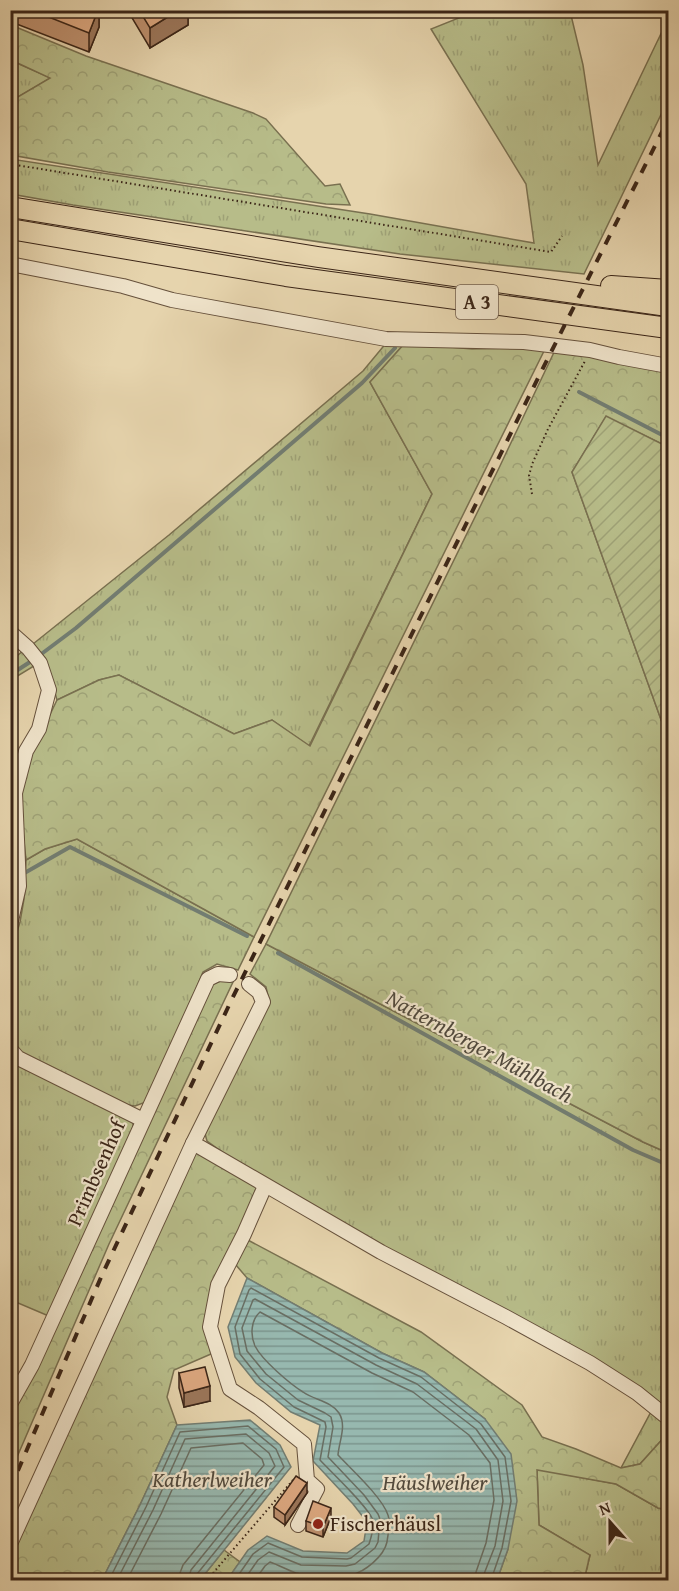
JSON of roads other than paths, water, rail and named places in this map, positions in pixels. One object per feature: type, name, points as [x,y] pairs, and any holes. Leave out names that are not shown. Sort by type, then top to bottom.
[{"type":"highway","name":"A 3","points":[[10,207],[318,257],[669,306]]},
{"type":"highway","name":"A 3","points":[[10,229],[286,276],[669,328]]},
{"type":"highway","name":"A 3","points":[[505,284],[529,278],[669,290]]},
{"type":"lane","points":[[10,264],[123,286],[172,300],[386,339],[524,342],[590,350],[669,366]]},
{"type":"lane","points":[[10,632],[28,648],[40,663],[49,690],[39,729],[26,751],[15,793],[19,885],[10,925]]},
{"type":"lane","name":"Primbsenhof","points":[[10,1404],[32,1365],[208,979],[218,974],[230,975]]},
{"type":"lane","points":[[10,1544],[193,1143],[263,1002],[259,992],[249,984]]},
{"type":"lane","points":[[10,1049],[18,1058],[143,1120]]},
{"type":"lane","points":[[193,1143],[381,1252],[590,1363],[637,1393],[669,1418]]},
{"type":"lane","points":[[265,1186],[218,1285],[210,1327],[230,1389],[259,1408],[304,1444],[307,1480],[317,1489],[298,1525]]},
{"type":"water","name":"Häuslweiher","points":[[247,1278],[382,1353],[424,1372],[485,1419],[511,1454],[517,1501],[508,1549],[497,1580],[227,1580],[248,1550],[267,1536],[303,1551],[347,1553],[364,1541],[367,1522],[313,1461],[320,1425],[291,1412],[256,1383],[235,1357],[228,1327]]},
{"type":"water","name":"Katherlweiher","points":[[250,1420],[280,1445],[291,1467],[200,1580],[102,1580],[177,1425]]},
{"type":"waterway","points":[[40,655],[76,628],[362,383],[395,348]]},
{"type":"waterway","points":[[579,392],[668,438]]},
{"type":"waterway","points":[[10,675],[33,660]]},
{"type":"waterway","name":"Natternberger Mühlbach","points":[[21,875],[70,847],[247,936]]},
{"type":"waterway","name":"Natternberger Mühlbach","points":[[278,953],[633,1150],[668,1165]]},
{"type":"railway","points":[[10,1489],[102,1275],[231,1001],[539,376],[668,120]]},
{"type":"place","name":"Fischerhäusl","points":[[318,1524]]}]
